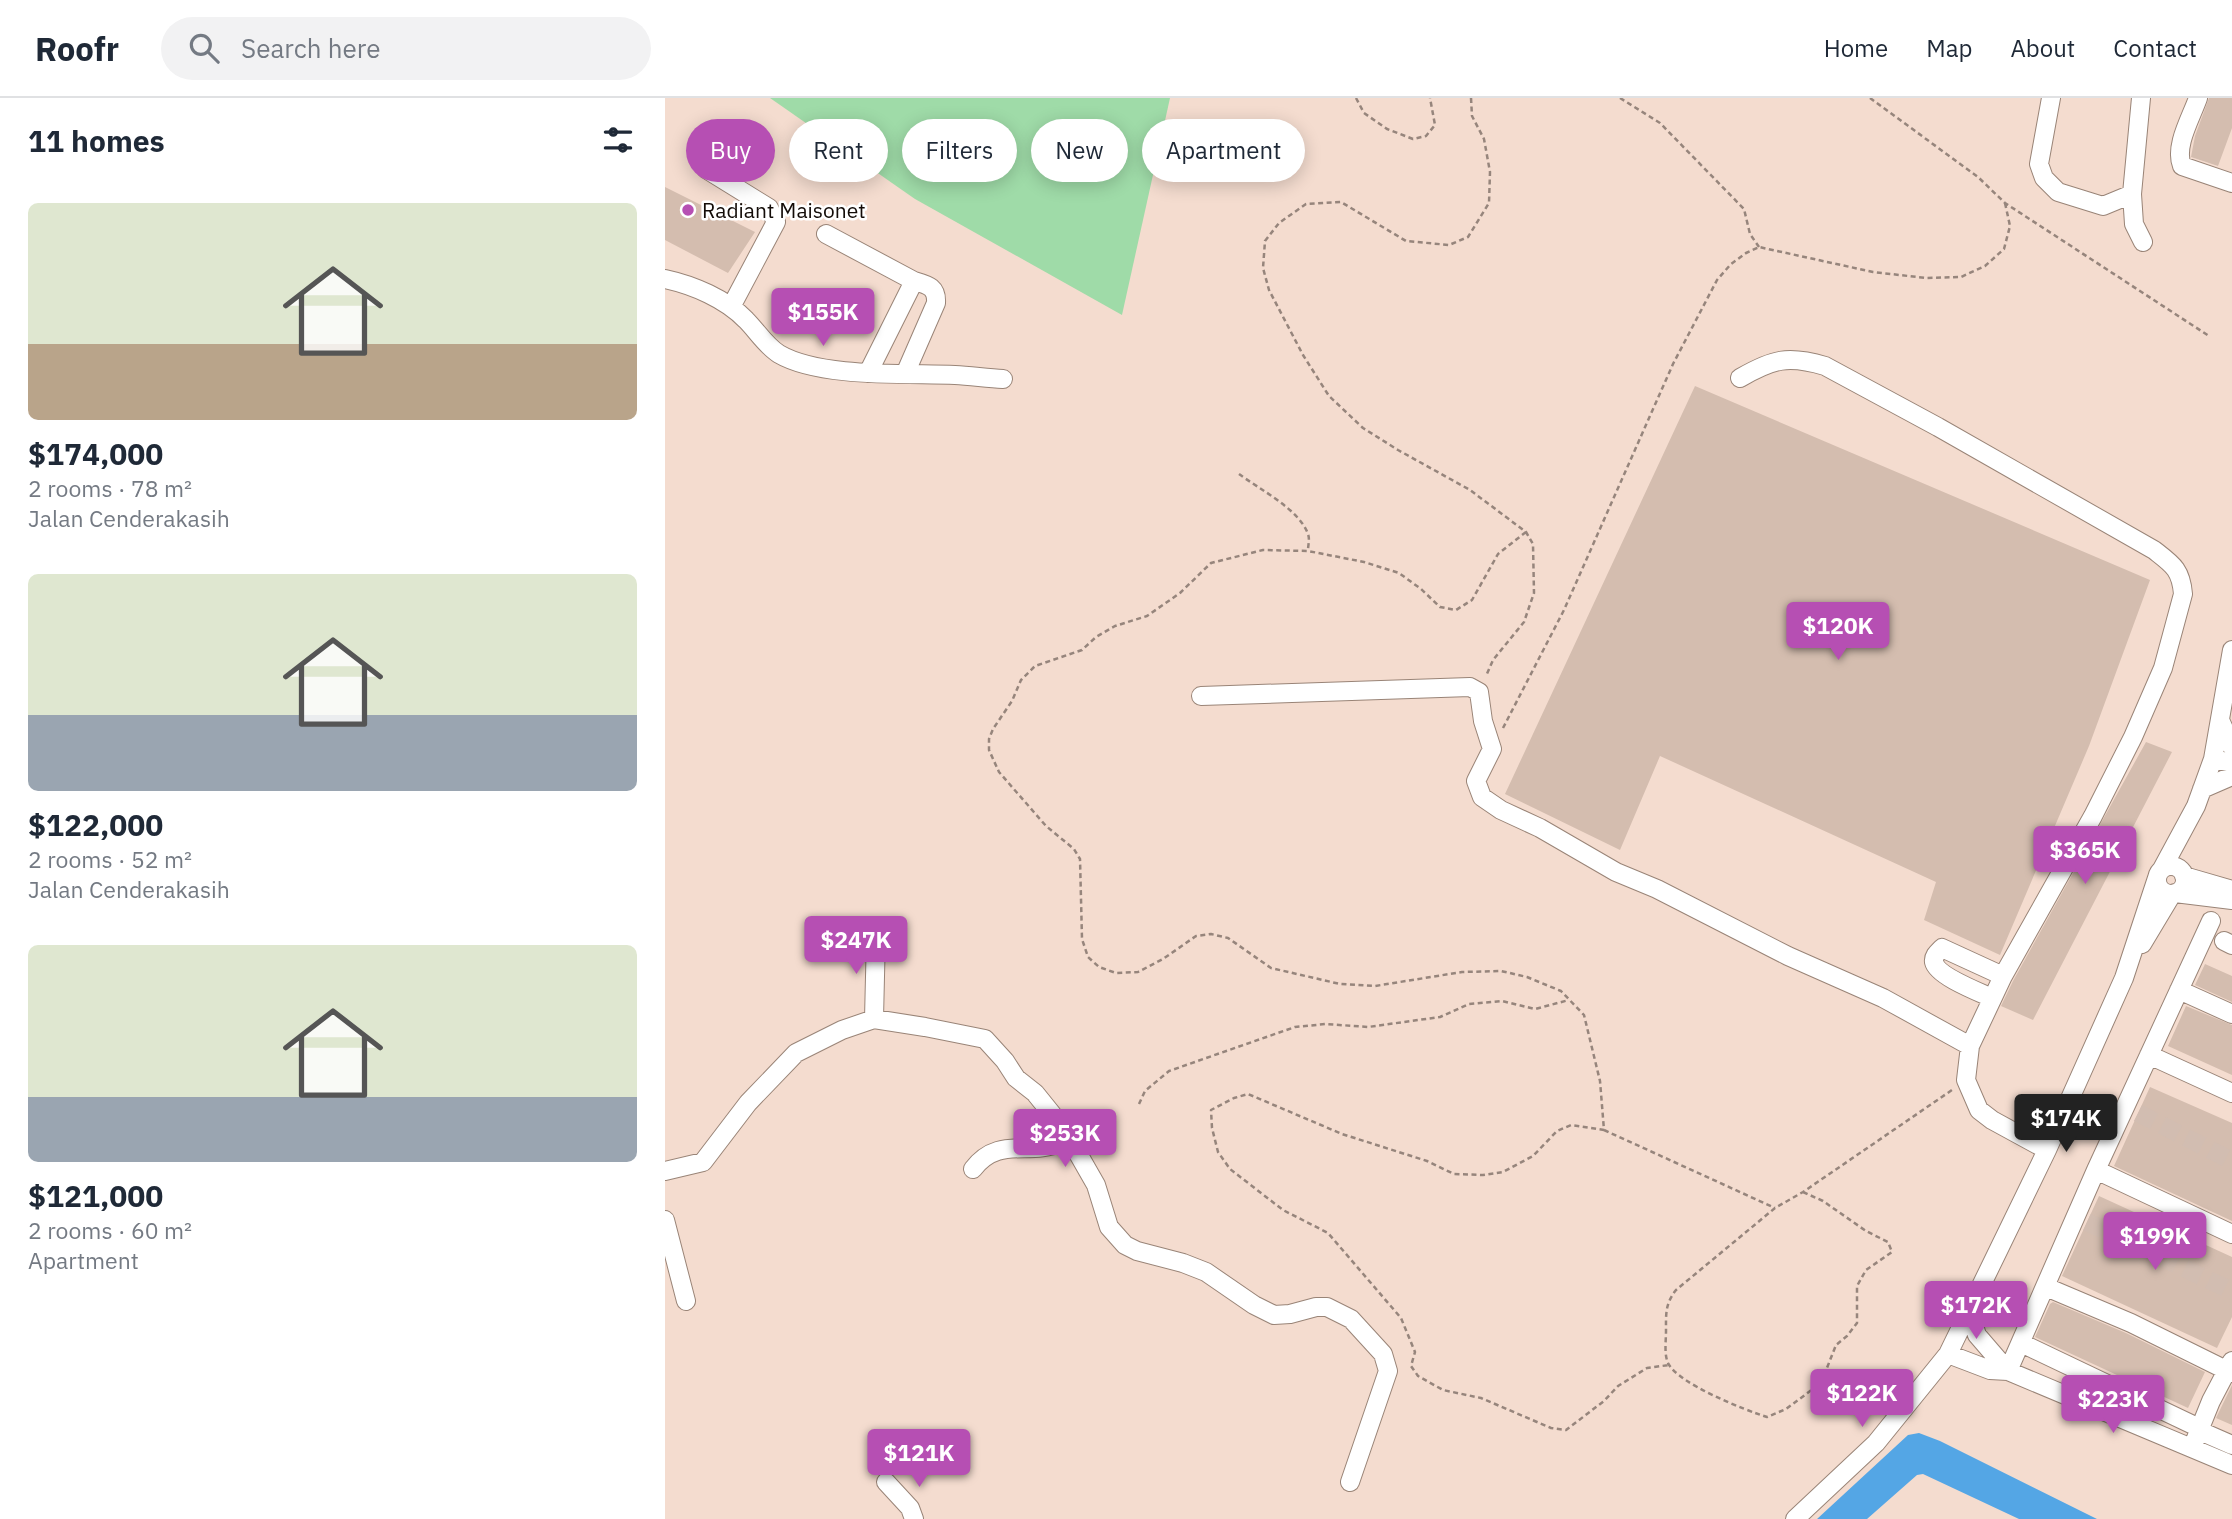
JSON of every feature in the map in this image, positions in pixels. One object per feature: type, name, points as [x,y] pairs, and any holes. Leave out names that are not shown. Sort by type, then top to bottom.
[{"type":"street","points":[[2051,98],[2039,164],[2044,178],[2058,192],[2102,205],[2132,194]]},
{"type":"street","points":[[2141,98],[2132,194],[2134,224],[2143,242]]},
{"type":"street","points":[[2198,98],[2181,145],[2179,158],[2182,166],[2232,183]]},
{"type":"street","points":[[727,182],[769,208],[776,222],[731,307]]},
{"type":"street","points":[[827,234],[933,289],[937,294],[936,303],[905,374]]},
{"type":"street","points":[[665,279],[677,281],[713,296],[731,307],[778,354],[812,365],[868,373],[1003,379]]},
{"type":"street","points":[[868,373],[915,281]]},
{"type":"street","points":[[1740,379],[1766,363],[1790,360],[1825,366],[2142,543],[2176,568],[2182,582],[2183,594],[2163,668],[2109,786],[2003,976],[1970,1046],[1966,1080],[1979,1110],[2047,1150]]},
{"type":"street","points":[[1798,1518],[1876,1443],[1948,1354],[2047,1150],[2124,978],[2160,874],[2199,798],[2213,760],[2232,650]]},
{"type":"street","points":[[1201,696],[1470,687],[1479,692],[1483,721],[1492,749],[1476,781],[1482,796],[1501,810],[1540,828],[1616,872],[1657,889],[1788,956],[1884,998],[1970,1046]]},
{"type":"street","points":[[2220,720],[2232,747]]},
{"type":"street","points":[[2213,760],[2232,763]]},
{"type":"street","points":[[2124,978],[2173,893],[2183,887],[2183,874],[2199,798],[2232,776]]},
{"type":"street","points":[[2160,874],[2174,867],[2183,874],[2232,890]]},
{"type":"street","points":[[2160,874],[2161,889],[2173,893],[2232,900]]},
{"type":"street","points":[[2008,1371],[2046,1287],[2081,1219],[2096,1170],[2131,1110],[2149,1055],[2211,921]]},
{"type":"street","points":[[874,1019],[876,934]]},
{"type":"street","points":[[1992,998],[1940,973],[1934,963],[1935,955],[1942,948],[2003,976]]},
{"type":"street","points":[[2179,990],[2232,1014]]},
{"type":"street","points":[[665,1171],[703,1162],[748,1104],[796,1053],[842,1030],[874,1019],[985,1039],[1016,1078],[1035,1093],[1064,1129],[1096,1185],[1109,1227],[1125,1245],[1206,1272],[1254,1305],[1274,1315],[1327,1307],[1351,1319],[1383,1354],[1388,1371],[1350,1482]]},
{"type":"street","points":[[2149,1055],[2232,1093]]},
{"type":"street","points":[[974,1169],[981,1158],[990,1153],[1020,1147],[1049,1147],[1061,1142],[1064,1129]]},
{"type":"street","points":[[2096,1170],[2232,1234]]},
{"type":"street","points":[[665,1220],[686,1301]]},
{"type":"street","points":[[2046,1287],[2230,1368],[2186,1445]]},
{"type":"street","points":[[1969,1311],[1977,1335],[2008,1371]]},
{"type":"street","points":[[2021,1343],[2232,1445]]},
{"type":"street","points":[[1948,1354],[1990,1370],[2008,1371],[2232,1465]]},
{"type":"street","points":[[886,1482],[910,1508],[914,1519]]},
{"type":"path","points":[[1356,98],[1364,113],[1387,129],[1413,139],[1426,136],[1435,125],[1430,98]]},
{"type":"path","points":[[1471,98],[1472,116],[1484,138],[1490,182],[1489,203],[1468,237],[1449,245],[1406,241],[1341,202],[1306,204],[1279,223],[1265,241],[1263,268],[1269,290],[1303,355],[1329,396],[1363,428],[1470,490],[1526,531],[1533,544],[1534,593],[1524,622],[1493,660],[1479,692]]},
{"type":"path","points":[[1620,98],[1660,123],[1744,209],[1750,234],[1759,247]]},
{"type":"path","points":[[1870,98],[1978,177],[2005,203],[2209,336]]},
{"type":"path","points":[[1492,749],[1564,610],[1673,364],[1717,280],[1731,264],[1759,247],[1873,272],[1926,278],[1961,277],[1985,266],[2004,249],[2010,226],[2005,203]]},
{"type":"path","points":[[1239,474],[1269,492],[1300,522],[1309,536],[1308,551]]},
{"type":"path","points":[[1526,531],[1498,554],[1472,600],[1456,610],[1440,607],[1399,573],[1364,562],[1308,551],[1263,550],[1211,563],[1180,593],[1147,616],[1115,626],[1096,637],[1082,650],[1035,666],[1021,680],[1012,701],[993,729],[989,750],[999,772],[1046,826],[1074,849],[1080,859],[1082,939],[1088,957],[1099,967],[1115,972],[1138,972],[1163,959],[1196,936],[1211,934],[1228,938],[1271,968],[1340,984],[1375,986],[1462,971],[1501,971],[1527,977],[1561,991],[1584,1015],[1600,1080],[1604,1130]]},
{"type":"path","points":[[1139,1104],[1145,1091],[1169,1071],[1295,1027],[1326,1024],[1368,1027],[1440,1017],[1469,1004],[1502,1001],[1535,1009],[1569,1000]]},
{"type":"path","points":[[1803,1192],[1823,1201],[1866,1231],[1888,1242],[1892,1252],[1867,1270],[1857,1286],[1857,1322],[1836,1345],[1821,1383],[1786,1409],[1767,1418],[1693,1385],[1669,1364],[1666,1349],[1666,1308],[1669,1299],[1676,1290],[1775,1208],[1803,1192],[1966,1080]]},
{"type":"path","points":[[1669,1364],[1647,1368],[1618,1386],[1604,1401],[1566,1430],[1551,1428],[1481,1398],[1443,1390],[1418,1376],[1411,1366],[1415,1352],[1401,1318],[1328,1233],[1283,1210],[1230,1169],[1218,1152],[1211,1110],[1248,1094],[1342,1134],[1427,1161],[1454,1174],[1483,1175],[1503,1171],[1533,1156],[1557,1131],[1571,1125],[1604,1130],[1775,1208]]},
{"type":"green space","points":[[770,98],[1170,98],[1165,119],[1142,119],[1142,182],[1151,182],[1122,315],[915,199],[888,180],[888,119],[800,119]]},
{"type":"water","points":[[1919,1433],[2097,1519],[2019,1519],[1923,1474],[1917,1475],[1867,1519],[1817,1519],[1908,1435]]},
{"type":"building","points":[[2209,98],[2232,98],[2232,128],[2218,166],[2191,157],[2195,136]]},
{"type":"building","name":"Radiant Maisonet","points":[[665,187],[755,232],[728,273],[665,240]]},
{"type":"building","points":[[1695,386],[2150,580],[2089,746],[2000,955],[1924,920],[1936,882],[1660,756],[1620,850],[1505,794]]},
{"type":"building","points":[[2146,742],[2172,752],[2033,1020],[2001,1006],[2013,981]]},
{"type":"building","points":[[2205,964],[2232,976],[2232,1002],[2195,985]]},
{"type":"building","points":[[2186,1006],[2232,1025],[2232,1075],[2168,1046]]},
{"type":"building","points":[[2150,1087],[2232,1123],[2232,1221],[2114,1166]]},
{"type":"building","points":[[2099,1196],[2232,1257],[2232,1317],[2217,1348],[2062,1276]]},
{"type":"building","points":[[2053,1302],[2126,1333],[2205,1372],[2188,1408],[2035,1337]]},
{"type":"building","points":[[2232,1385],[2232,1425],[2216,1418]]},
{"type":"tunnel","points":[[2138,1113],[2232,1161]]},
{"type":"tunnel","points":[[2087,1222],[2232,1291]]},
{"type":"place","name":"Radiant Maisonet","points":[[688,210]]}]
